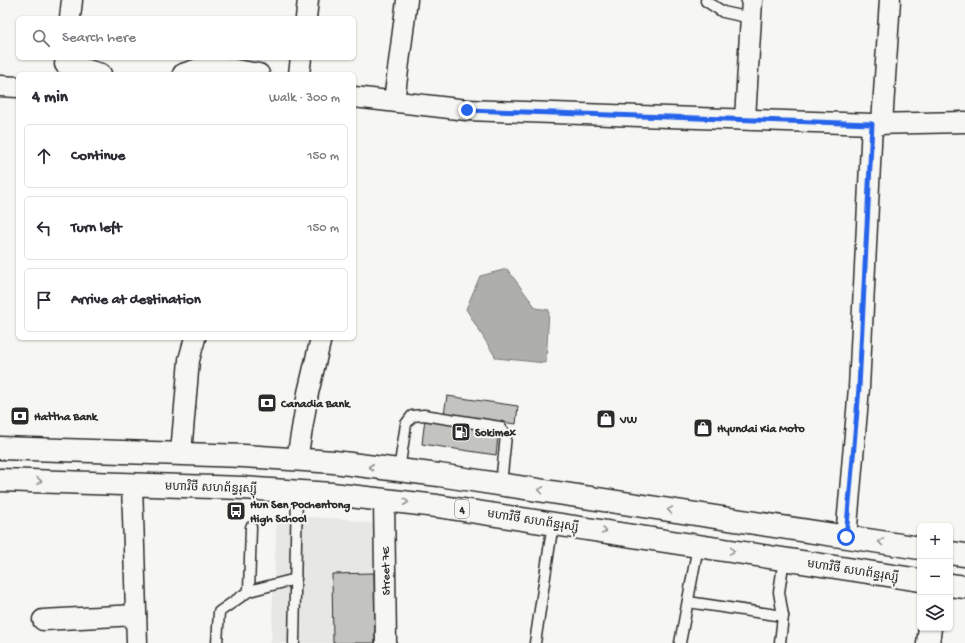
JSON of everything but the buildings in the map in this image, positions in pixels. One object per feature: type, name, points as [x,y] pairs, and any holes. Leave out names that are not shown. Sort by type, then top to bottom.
[{"type":"main road","points":[[0,448],[244,456],[297,459],[399,470],[501,484],[917,548]]},
{"type":"main road","points":[[243,488],[244,456]]},
{"type":"main road","name":"មហាវិថី សហព័ន្ធរុស្ស៊ី","points":[[0,480],[297,490],[437,506],[917,580]]},
{"type":"main road","points":[[698,546],[704,515]]},
{"type":"main road","points":[[953,553],[965,555]]},
{"type":"main road","points":[[953,585],[965,587]]},
{"type":"main road","points":[[928,643],[930,631]]},
{"type":"street","points":[[70,16],[72,0]]},
{"type":"street","points":[[306,16],[308,0]]},
{"type":"street","points":[[394,101],[407,0]]},
{"type":"street","points":[[846,537],[859,388],[877,124],[890,0]]},
{"type":"street","points":[[745,119],[751,9]]},
{"type":"street","points":[[300,72],[301,60]]},
{"type":"street","points":[[64,65],[93,72]]},
{"type":"street","points":[[189,72],[201,68],[219,67],[248,72]]},
{"type":"street","points":[[0,86],[16,87]]},
{"type":"street","points":[[356,97],[467,110],[877,124],[965,122]]},
{"type":"street","points":[[181,453],[189,360],[194,340]]},
{"type":"street","points":[[297,459],[308,393],[321,340]]},
{"type":"street","points":[[132,484],[137,643]]},
{"type":"street","name":"Street 7E","points":[[384,500],[386,643]]},
{"type":"street","points":[[43,620],[136,615]]},
{"type":"lane","points":[[706,1],[723,12],[751,9]]},
{"type":"lane","points":[[399,470],[406,424],[412,416],[424,415],[500,427],[506,435],[501,484]]},
{"type":"lane","points":[[294,643],[297,490]]},
{"type":"lane","points":[[535,643],[553,523]]},
{"type":"lane","points":[[249,591],[251,527]]},
{"type":"lane","points":[[680,643],[698,546]]},
{"type":"lane","points":[[780,643],[783,616],[779,592],[784,559]]},
{"type":"lane","points":[[217,643],[219,612],[249,591],[296,579]]},
{"type":"lane","points":[[688,602],[783,616]]},
{"type":"shaded area","points":[[507,269],[536,308],[549,310],[546,363],[496,358],[466,309],[480,276]]},
{"type":"shaded area","points":[[277,515],[343,519],[381,525],[380,643],[271,643]]},
{"type":"place","name":"Canadia Bank","points":[[267,403]]},
{"type":"place","name":"Hattha Bank","points":[[20,416]]},
{"type":"place","name":"VW","points":[[606,419]]},
{"type":"place","name":"Hyundai Kia Moto","points":[[703,428]]},
{"type":"place","name":"Sokimex","points":[[461,432]]},
{"type":"place","name":"Hun Sen Pochentong High School","points":[[236,511]]},
{"type":"route","points":[[467,110],[872,124],[859,388],[846,537]]}]
